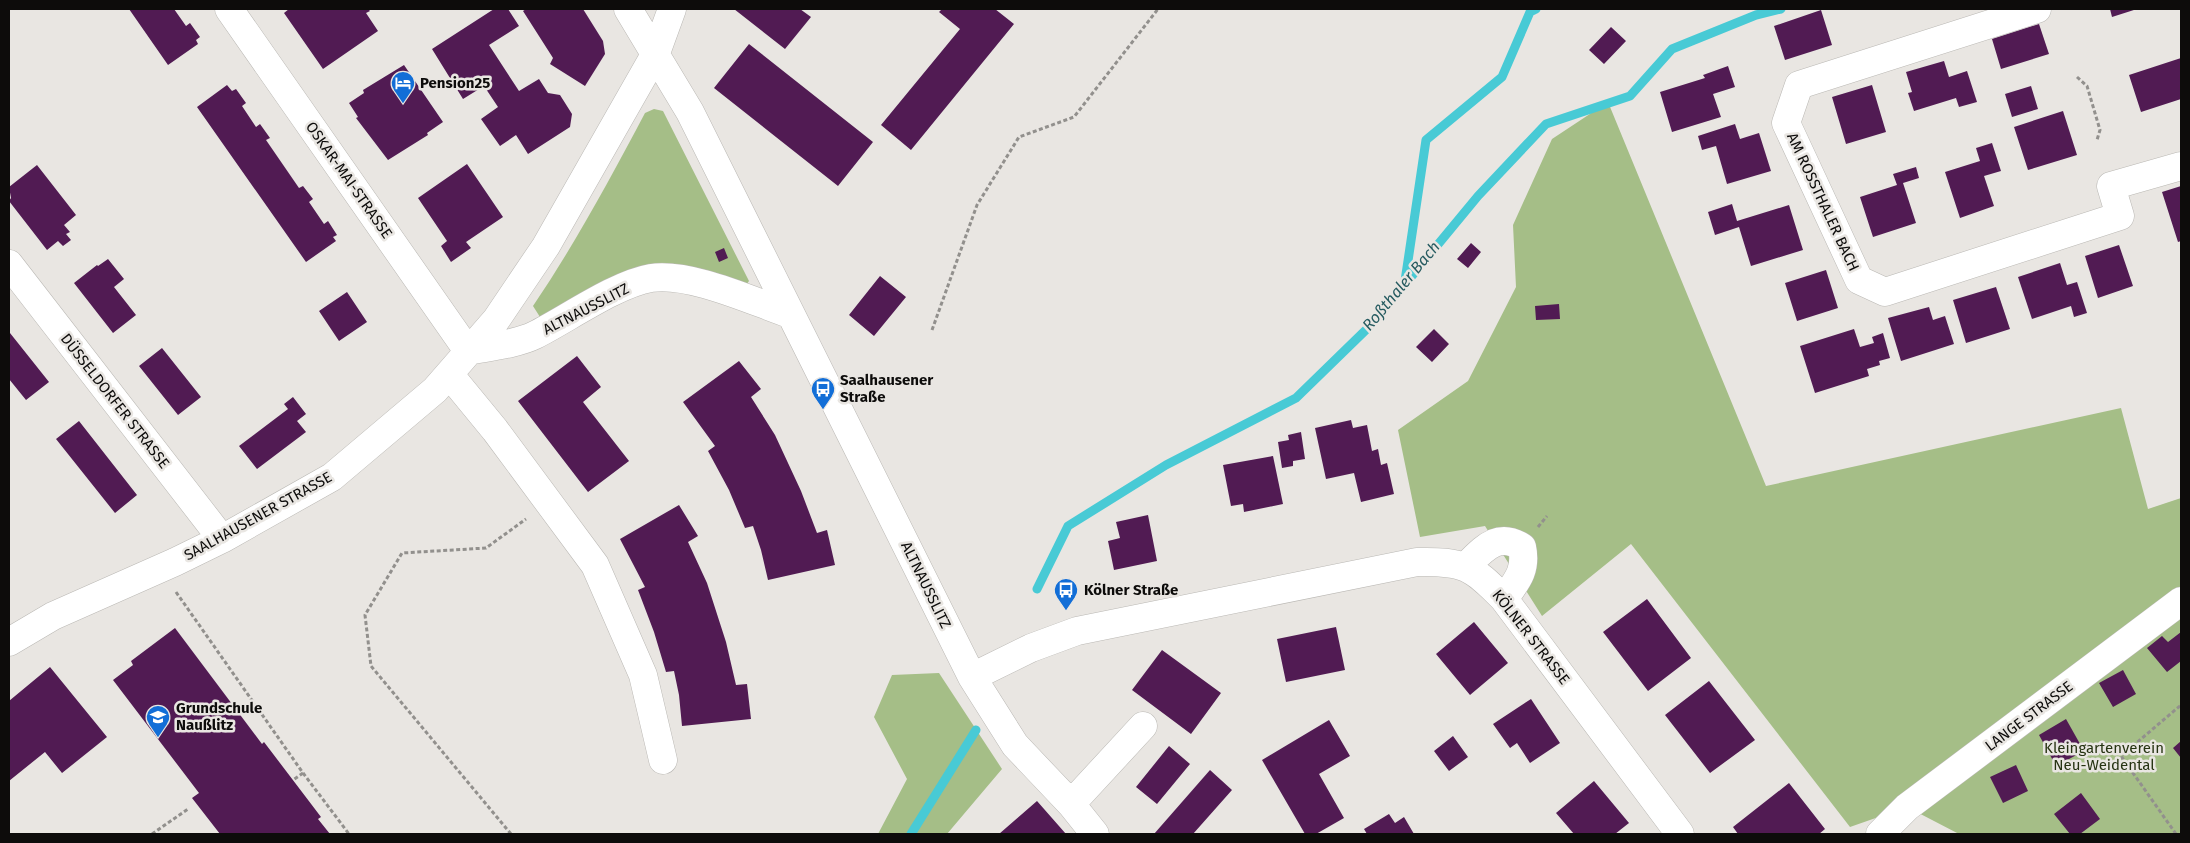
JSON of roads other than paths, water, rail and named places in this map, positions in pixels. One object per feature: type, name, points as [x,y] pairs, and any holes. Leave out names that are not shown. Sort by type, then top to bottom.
[{"type":"street","name":"OSKAR-MAI-STRASSE","points":[[229,9],[468,352]]},
{"type":"street","name":"ALTNAUSSLITZ","points":[[628,9],[690,112],[972,677],[1015,745],[1071,804],[1095,834]]},
{"type":"street","name":"SAALHAUSENER STRASSE","points":[[9,642],[53,616],[222,538],[332,477],[435,390],[496,320],[546,246],[656,53],[672,9]]},
{"type":"street","name":"AM ROSSTHALER BACH","points":[[2037,9],[1799,86],[1786,123],[1859,280],[1886,292],[2120,216],[2111,186],[2181,166]]},
{"type":"street","name":"DÜSSELDORFER STRASSE","points":[[9,264],[222,538]]},
{"type":"street","name":"ALTNAUSSLITZ","points":[[468,352],[532,336],[621,288],[650,278],[676,279],[706,285],[790,314]]},
{"type":"street","points":[[449,374],[496,430],[595,565],[643,675],[663,760]]},
{"type":"street","points":[[1466,566],[1491,542],[1512,541],[1522,547],[1524,557],[1521,575],[1504,599]]},
{"type":"street","name":"KÖLNER STRASSE","points":[[972,677],[1031,648],[1077,631],[1417,562],[1446,561],[1466,566],[1483,578],[1504,599],[1680,834]]},
{"type":"street","name":"LANGE STRASSE","points":[[1880,834],[1907,807],[2181,601]]},
{"type":"street","points":[[1071,804],[1143,726]]},
{"type":"waterway","points":[[1405,281],[1426,140],[1502,77],[1530,12],[1536,9]]},
{"type":"waterway","name":"Roßthaler Bach","points":[[1037,589],[1068,526],[1166,465],[1296,398],[1373,323],[1478,196],[1546,124],[1630,96],[1672,49],[1756,15],[1781,9]]},
{"type":"waterway","name":"Roßthaler Bach","points":[[911,834],[976,730]]},
{"type":"place","name":"Pension25","points":[[403,104]]},
{"type":"place","name":"Saalhausener Straße","points":[[823,410]]},
{"type":"place","name":"Kölner Straße","points":[[1066,611]]},
{"type":"place","name":"Grundschule Naußlitz","points":[[158,738]]},
{"type":"park label","name":"Kleingartenverein Neu-Weidental","points":[[2104,756]]}]
